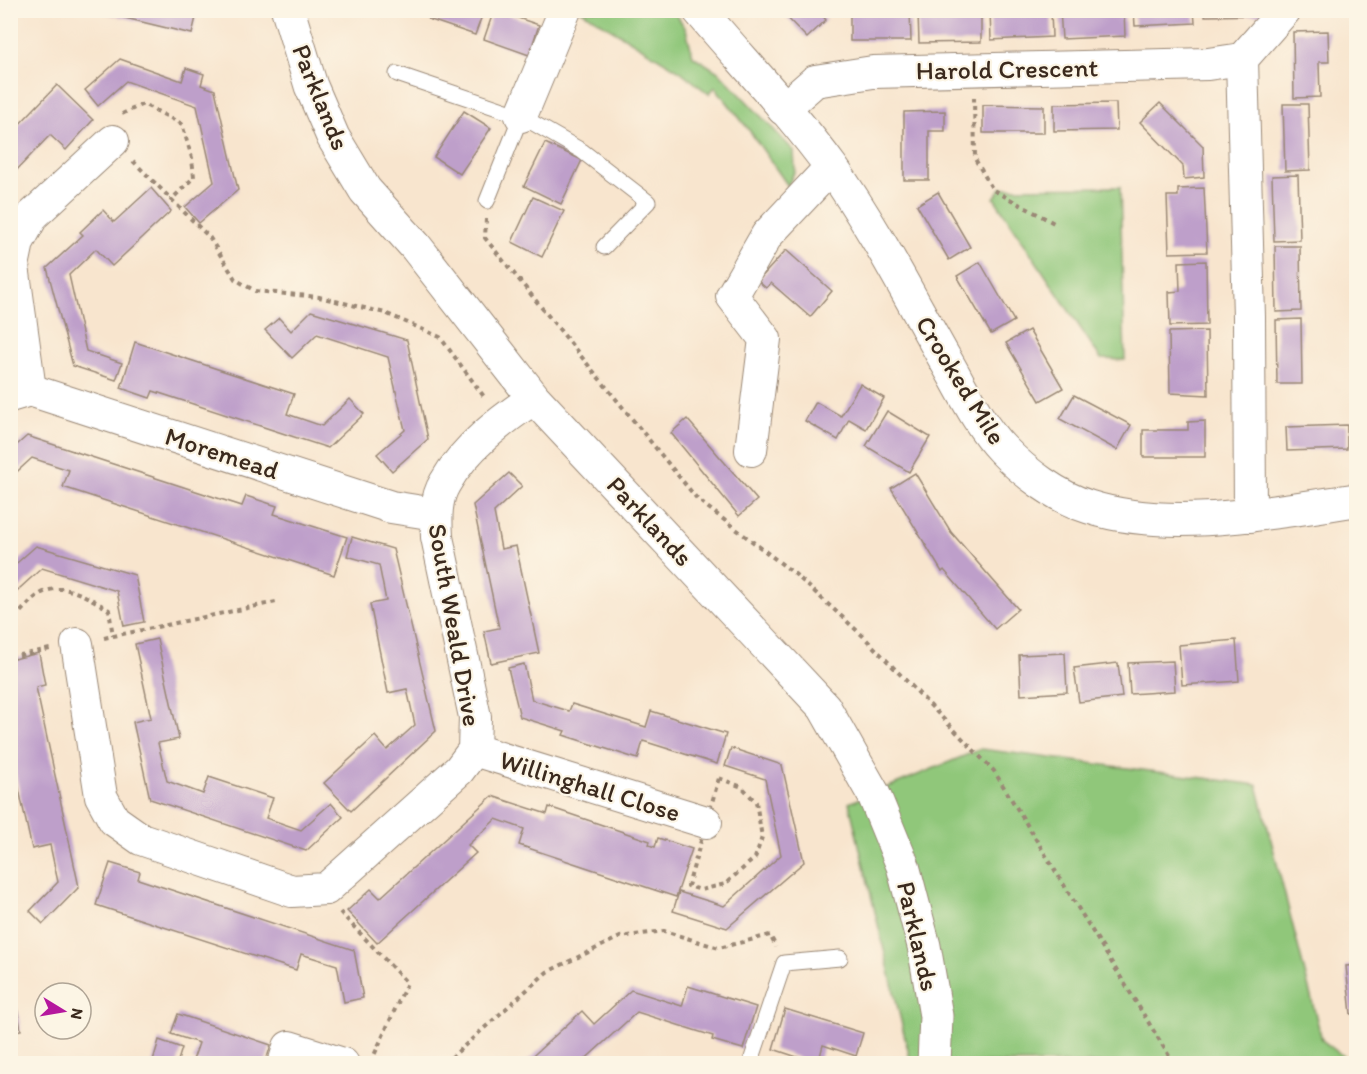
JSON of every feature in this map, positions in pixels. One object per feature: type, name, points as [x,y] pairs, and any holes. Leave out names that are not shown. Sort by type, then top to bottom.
[{"type":"street","name":"Parklands","points":[[288,10],[311,86],[324,117],[333,137],[365,189],[416,247],[534,398],[824,707],[874,795],[903,866],[924,946],[936,1016],[934,1064]]},
{"type":"street","points":[[520,116],[565,10]]},
{"type":"street","name":"Crooked Mile","points":[[699,10],[831,167],[874,231],[978,417],[1002,449],[1052,490],[1088,507],[1123,514],[1196,520],[1250,516],[1356,500]]},
{"type":"street","points":[[1250,516],[1249,305],[1242,59],[1285,10]]},
{"type":"street","name":"Harold Crescent","points":[[783,109],[815,81],[873,72],[1208,64],[1242,59]]},
{"type":"street","points":[[20,393],[13,266],[18,243],[33,215],[113,141]]},
{"type":"street","points":[[751,450],[765,339],[732,296],[767,235],[831,167]]},
{"type":"street","name":"Moremead","points":[[20,393],[391,507],[435,514]]},
{"type":"street","name":"South Weald Drive","points":[[326,888],[459,770],[474,750],[475,717],[437,537],[435,514],[444,484],[467,454],[501,421],[534,398]]},
{"type":"street","points":[[77,644],[101,796],[114,820],[141,839],[292,891],[326,888]]},
{"type":"street","name":"Willinghall Close","points":[[474,750],[706,822]]},
{"type":"street","points":[[284,1064],[290,1047],[343,1064]]},
{"type":"lane","points":[[397,74],[520,116],[582,151],[648,202],[604,247]]},
{"type":"lane","points":[[487,201],[520,116]]},
{"type":"lane","points":[[750,1064],[784,963],[840,958]]},
{"type":"path","points":[[974,70],[975,159],[993,190],[1054,223]]},
{"type":"path","points":[[171,200],[194,177],[192,158],[182,124],[143,104],[123,112],[105,131],[113,141],[171,200],[210,238],[235,279],[255,291],[319,297],[385,313],[440,337],[501,421]]},
{"type":"path","points":[[487,201],[485,238],[698,500],[795,574],[863,636],[994,771],[1174,1064]]},
{"type":"path","points":[[10,626],[13,620],[40,594],[59,589],[87,596],[109,610],[113,636]]},
{"type":"path","points":[[10,657],[276,602]]},
{"type":"path","points":[[326,888],[331,902],[407,983],[370,1064]]},
{"type":"path","points":[[444,1064],[547,972],[620,937],[664,931],[719,948],[770,935],[784,963]]},
{"type":"green space","points":[[580,10],[674,11],[686,29],[693,56],[720,73],[794,151],[795,170],[788,186],[749,130],[715,87],[709,94],[680,71]]},
{"type":"green space","points":[[1120,187],[1125,360],[1101,359],[994,198],[1001,188]]},
{"type":"green space","points":[[981,749],[1257,785],[1322,1040],[1352,1063],[911,1063],[849,803]]},
{"type":"building","points":[[92,10],[187,10],[197,13],[192,34]]},
{"type":"building","points":[[431,10],[484,10],[475,35],[428,19]]},
{"type":"building","points":[[494,10],[539,25],[529,55],[484,39]]},
{"type":"building","points":[[780,10],[818,10],[826,20],[807,38]]},
{"type":"building","points":[[850,10],[910,10],[911,41],[850,41]]},
{"type":"building","points":[[990,10],[1051,10],[1052,37],[991,40]]},
{"type":"building","points":[[1060,10],[1124,10],[1125,36],[1062,39]]},
{"type":"building","points":[[1134,10],[1194,10],[1195,23],[1135,26]]},
{"type":"building","points":[[1205,10],[1270,10],[1270,15],[1205,16]]},
{"type":"building","points":[[981,11],[981,42],[919,43],[918,13]]},
{"type":"building","points":[[1328,31],[1329,62],[1319,62],[1320,97],[1294,98],[1293,32]]},
{"type":"building","points":[[120,59],[182,81],[186,68],[204,74],[201,85],[215,90],[238,190],[199,223],[185,207],[214,182],[197,106],[126,81],[98,106],[85,90]]},
{"type":"building","points":[[57,85],[93,120],[66,150],[50,135],[12,175],[10,134]]},
{"type":"building","points":[[1116,103],[1117,130],[1054,131],[1054,104]]},
{"type":"building","points":[[1160,103],[1203,146],[1204,177],[1184,179],[1183,166],[1140,122]]},
{"type":"building","points":[[1283,104],[1308,104],[1310,170],[1285,171]]},
{"type":"building","points":[[983,105],[1044,106],[1044,133],[983,133]]},
{"type":"building","points":[[464,111],[491,128],[460,174],[434,157]]},
{"type":"building","points":[[945,111],[945,131],[929,131],[929,180],[904,180],[904,112]]},
{"type":"building","points":[[545,143],[582,160],[561,204],[524,186]]},
{"type":"building","points":[[1298,175],[1300,240],[1274,241],[1272,176]]},
{"type":"building","points":[[151,188],[171,211],[112,266],[96,249],[69,275],[86,351],[122,363],[116,380],[73,366],[47,268],[83,235],[80,232],[103,210],[114,222]]},
{"type":"building","points":[[1204,188],[1207,252],[1169,253],[1167,196],[1178,196],[1178,189]]},
{"type":"building","points":[[938,192],[970,247],[949,260],[917,205]]},
{"type":"building","points":[[533,197],[564,211],[542,257],[512,242]]},
{"type":"building","points":[[1275,246],[1300,246],[1301,311],[1276,312]]},
{"type":"building","points":[[786,250],[832,291],[810,317],[771,283],[766,288],[758,281]]},
{"type":"building","points":[[1206,261],[1207,325],[1170,326],[1169,292],[1180,291],[1179,262]]},
{"type":"building","points":[[980,262],[1014,321],[991,334],[957,276]]},
{"type":"building","points":[[311,311],[407,340],[428,439],[392,471],[377,454],[405,430],[388,357],[317,334],[292,358],[265,330],[279,318],[291,331]]},
{"type":"building","points":[[1301,319],[1302,384],[1277,384],[1276,320]]},
{"type":"building","points":[[1029,330],[1063,388],[1040,401],[1006,343]]},
{"type":"building","points":[[1207,331],[1208,395],[1170,393],[1169,332]]},
{"type":"building","points":[[135,342],[294,394],[287,414],[322,426],[350,399],[364,414],[328,448],[153,391],[150,398],[121,388]]},
{"type":"building","points":[[860,384],[884,398],[866,429],[849,419],[838,440],[805,421],[816,402],[841,416]]},
{"type":"building","points":[[1074,395],[1131,425],[1117,450],[1060,419]]},
{"type":"building","points":[[887,411],[930,437],[909,472],[866,446]]},
{"type":"building","points":[[687,419],[757,500],[739,516],[671,433]]},
{"type":"building","points":[[1205,421],[1205,457],[1143,457],[1143,430],[1188,430],[1188,422]]},
{"type":"building","points":[[1347,425],[1347,449],[1287,451],[1286,427]]},
{"type":"building","points":[[27,436],[242,506],[246,496],[277,506],[274,514],[347,537],[334,575],[63,487],[69,470],[32,458],[10,478],[10,451]]},
{"type":"building","points":[[509,473],[522,486],[494,512],[501,549],[516,546],[539,653],[491,663],[484,631],[499,628],[473,505]]},
{"type":"building","points":[[915,473],[951,532],[1018,609],[995,629],[944,570],[942,572],[891,488]]},
{"type":"building","points":[[352,537],[393,549],[436,731],[351,811],[324,783],[375,736],[387,750],[415,725],[407,689],[388,693],[370,604],[386,601],[379,565],[347,556]]},
{"type":"building","points":[[36,546],[135,575],[144,622],[124,626],[117,591],[42,568],[10,597],[10,569]]},
{"type":"building","points":[[157,639],[179,739],[158,743],[167,781],[203,794],[209,777],[273,798],[266,818],[301,830],[331,803],[343,817],[306,851],[150,799],[133,722],[151,718],[135,644]]},
{"type":"building","points":[[1236,640],[1239,681],[1182,685],[1179,645]]},
{"type":"building","points":[[39,653],[45,685],[36,687],[79,887],[43,924],[30,911],[58,882],[50,845],[32,849],[10,748],[10,660]]},
{"type":"building","points":[[1065,653],[1067,692],[1021,695],[1019,655]]},
{"type":"building","points":[[1173,661],[1175,691],[1130,694],[1128,663]]},
{"type":"building","points":[[1118,663],[1122,697],[1079,702],[1074,668]]},
{"type":"building","points":[[524,664],[532,700],[569,711],[572,704],[646,727],[651,711],[726,734],[717,764],[643,741],[638,759],[563,735],[565,731],[520,717],[508,668]]},
{"type":"building","points":[[731,748],[782,765],[804,862],[727,928],[673,911],[679,892],[724,906],[781,855],[765,779],[725,766]]},
{"type":"building","points":[[492,796],[547,814],[549,807],[650,841],[649,845],[655,847],[658,838],[692,849],[676,897],[519,845],[524,829],[496,819],[468,845],[476,853],[377,943],[347,911],[371,889],[380,898]]},
{"type":"building","points":[[110,863],[140,872],[138,879],[354,950],[363,998],[344,1002],[337,965],[301,954],[296,970],[96,905]]},
{"type":"building","points":[[1356,965],[1356,1013],[1351,1014],[1346,966]]},
{"type":"building","points":[[688,986],[756,1007],[743,1049],[712,1040],[713,1036],[637,1012],[580,1064],[524,1064],[582,1011],[594,1024],[631,990],[682,1006]]},
{"type":"building","points":[[17,1008],[21,1030],[10,1032],[10,1009]]},
{"type":"building","points":[[785,1009],[863,1033],[856,1056],[823,1045],[818,1064],[773,1049]]},
{"type":"building","points":[[178,1014],[271,1045],[265,1064],[203,1064],[193,1060],[199,1043],[171,1034]]},
{"type":"building","points":[[159,1040],[182,1048],[177,1064],[152,1064]]}]
